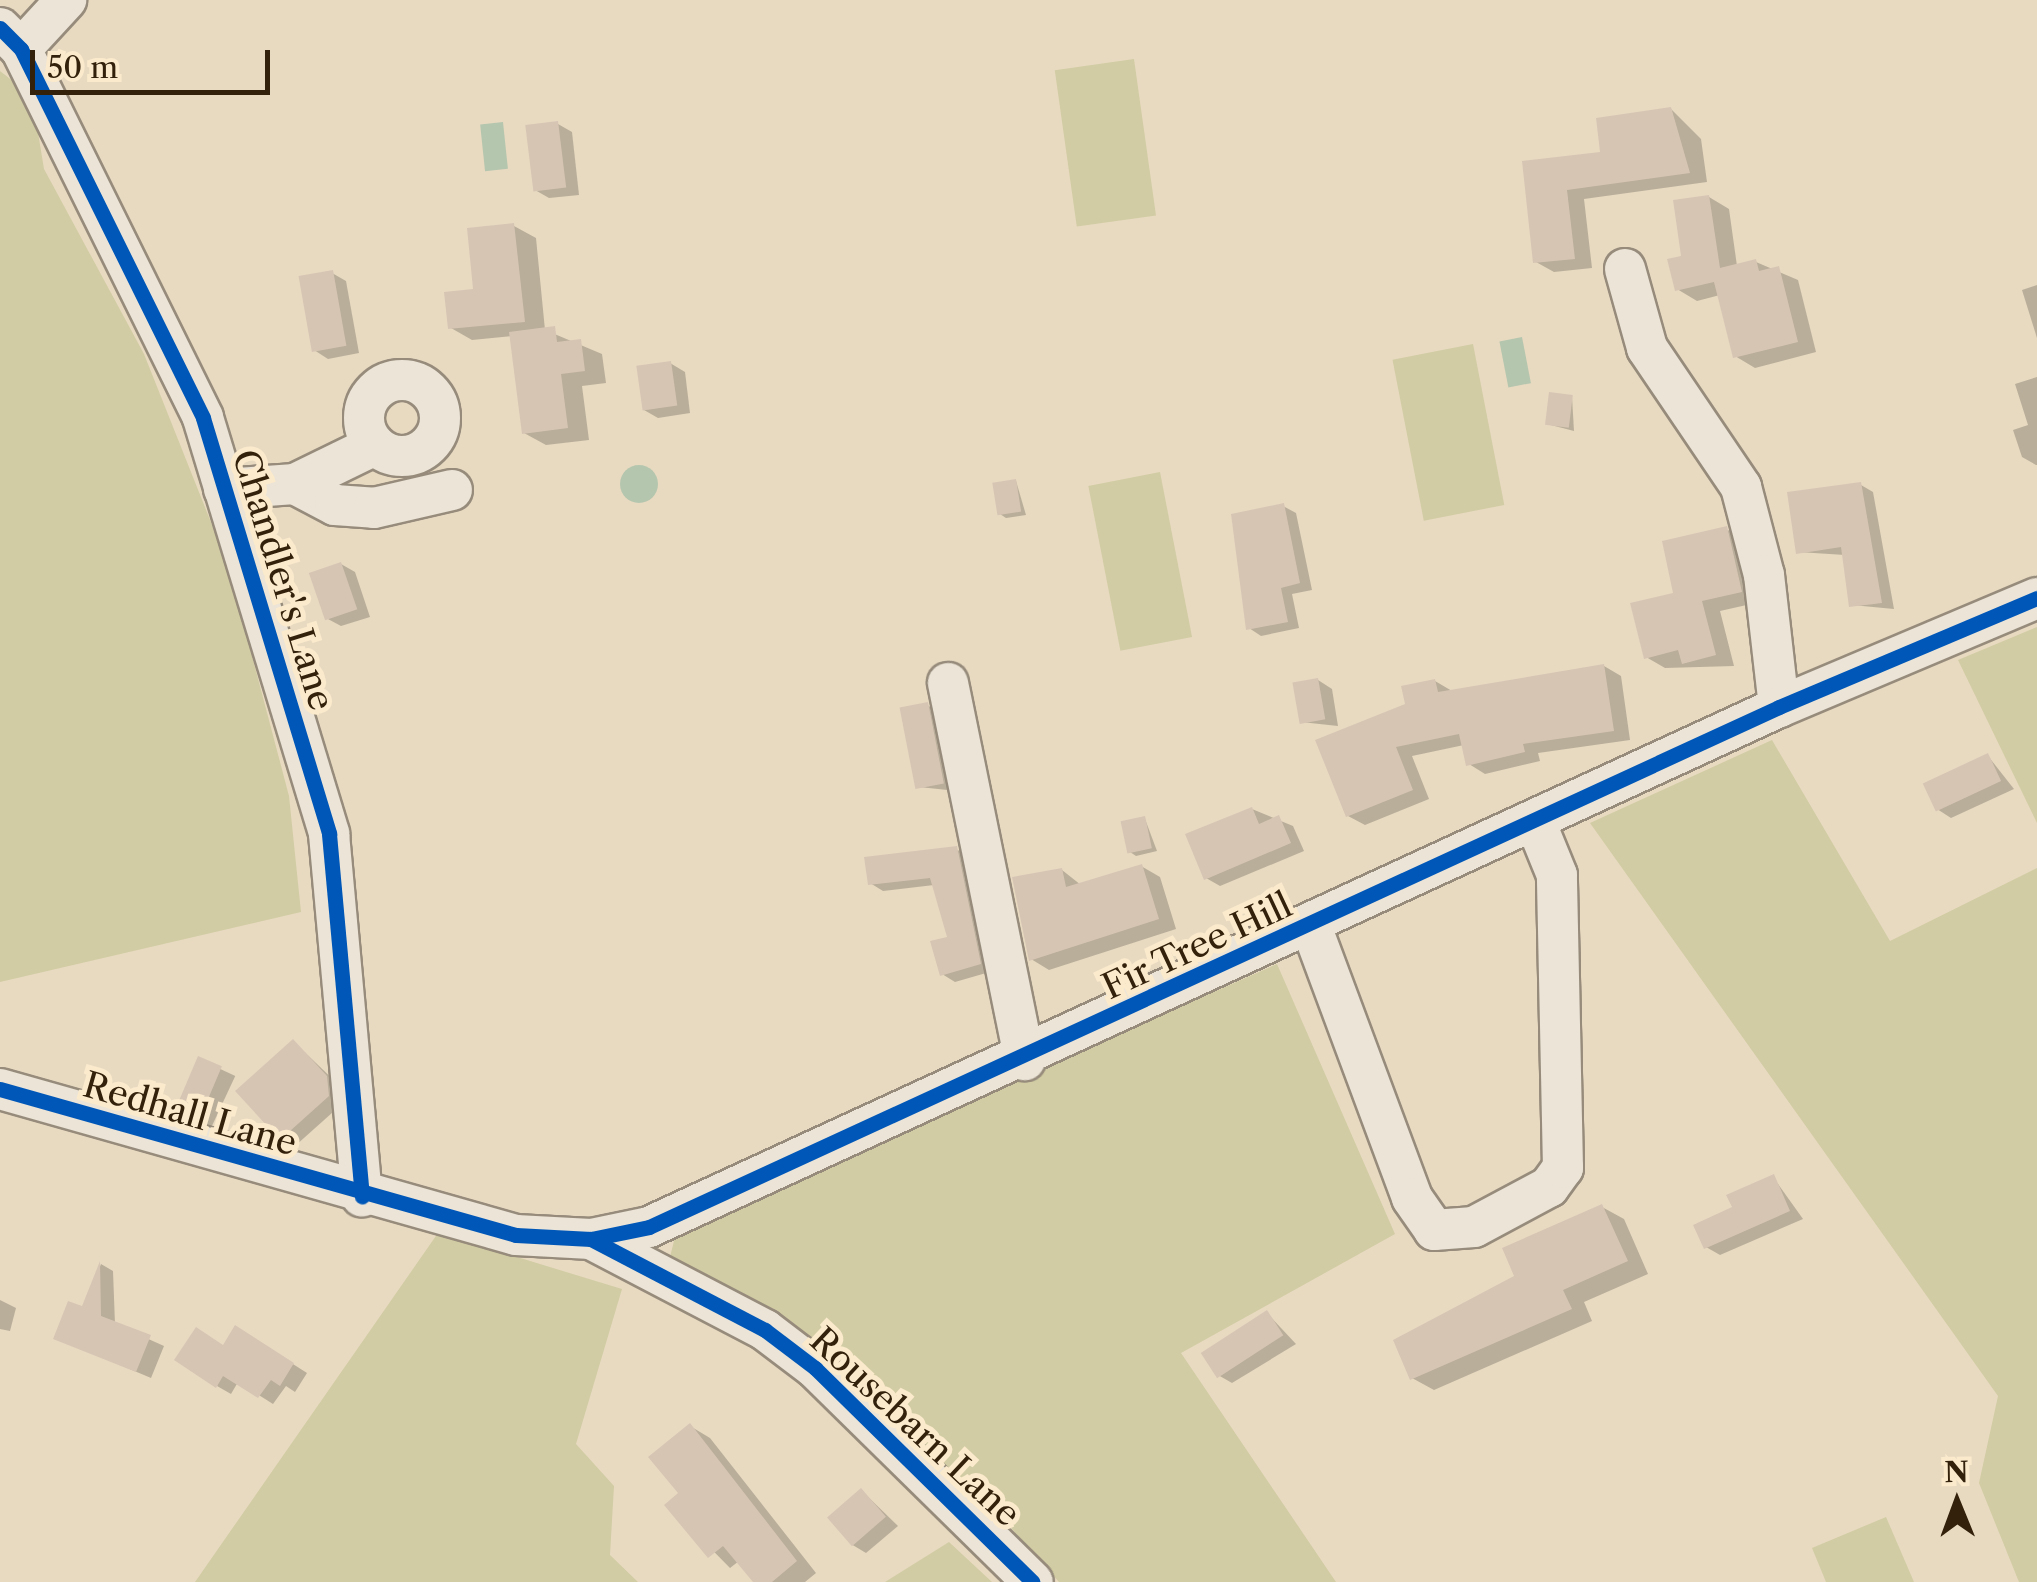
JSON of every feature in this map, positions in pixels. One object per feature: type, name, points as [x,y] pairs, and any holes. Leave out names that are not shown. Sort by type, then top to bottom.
[{"type":"street","points":[[10,38],[66,0]]},
{"type":"street","name":"Chandler's Lane","points":[[10,38],[202,418],[329,834],[362,1196]]},
{"type":"street","points":[[1625,268],[1647,348],[1740,487],[1764,575],[1779,707]]},
{"type":"street","points":[[224,489],[295,484],[374,445]]},
{"type":"street","points":[[295,484],[335,505],[374,508],[452,490]]},
{"type":"street","name":"Fir Tree Hill","points":[[362,1196],[516,1235],[590,1239],[667,1220],[1025,1060],[1779,707],[2037,598]]},
{"type":"street","points":[[948,683],[1025,1060]]},
{"type":"street","points":[[1311,926],[1412,1198],[1434,1230],[1474,1227],[1549,1186],[1562,1168],[1558,875],[1535,821]]},
{"type":"street","name":"Redhall Lane","points":[[0,1089],[362,1196]]},
{"type":"street","name":"Rousebarn Lane","points":[[590,1239],[765,1330],[815,1368],[1033,1582]]},
{"type":"shaded area","points":[[1134,59],[1156,215],[1077,227],[1055,70]]},
{"type":"shaded area","points":[[0,71],[32,96],[44,169],[144,354],[228,565],[289,796],[301,912],[0,982]]},
{"type":"shaded area","points":[[503,122],[508,169],[485,171],[480,124]]},
{"type":"shaded area","points":[[1522,337],[1531,383],[1508,388],[1499,341]]},
{"type":"shaded area","points":[[1473,344],[1504,505],[1424,521],[1393,360]]},
{"type":"shaded area","points":[[639,465],[652,471],[658,484],[652,497],[639,503],[626,497],[620,484],[626,471]]},
{"type":"shaded area","points":[[1160,472],[1192,637],[1120,651],[1088,486]]},
{"type":"shaded area","points":[[2037,627],[2037,823],[1958,660]]},
{"type":"shaded area","points":[[1772,740],[1890,941],[2037,868],[2037,1582],[2019,1582],[1979,1483],[1998,1396],[1590,823]]},
{"type":"shaded area","points":[[1277,964],[1395,1234],[1181,1353],[1336,1582],[1059,1582],[997,1512],[788,1324],[669,1261],[677,1229]]},
{"type":"shaded area","points":[[438,1233],[622,1289],[576,1444],[614,1486],[610,1555],[638,1582],[195,1582]]},
{"type":"shaded area","points":[[1886,1517],[1914,1582],[1826,1582],[1812,1548]]},
{"type":"shaded area","points":[[949,1542],[992,1582],[885,1582]]},
{"type":"building","points":[[1671,107],[1690,173],[1567,190],[1575,259],[1533,263],[1522,161],[1600,152],[1596,118]]},
{"type":"building","points":[[558,121],[566,188],[533,192],[525,125]]},
{"type":"building","points":[[1709,195],[1720,268],[1756,259],[1759,271],[1779,266],[1798,342],[1733,358],[1714,282],[1675,291],[1667,259],[1681,256],[1673,200]]},
{"type":"building","points":[[514,223],[525,322],[448,329],[444,292],[473,289],[467,228]]},
{"type":"building","points":[[333,270],[346,346],[312,352],[299,276]]},
{"type":"building","points":[[555,326],[557,342],[581,339],[585,371],[561,374],[568,428],[522,434],[509,332]]},
{"type":"building","points":[[671,361],[677,406],[643,410],[636,366]]},
{"type":"building","points":[[1549,392],[1573,395],[1569,428],[1545,425]]},
{"type":"building","points":[[1016,479],[1021,512],[997,515],[992,483]]},
{"type":"building","points":[[1861,482],[1882,603],[1849,607],[1841,547],[1796,554],[1787,492]]},
{"type":"building","points":[[1284,503],[1300,583],[1281,588],[1288,622],[1246,630],[1231,514]]},
{"type":"building","points":[[1727,526],[1742,592],[1702,601],[1716,655],[1682,664],[1678,650],[1644,659],[1630,603],[1673,593],[1662,541]]},
{"type":"building","points":[[341,562],[357,609],[325,620],[309,573]]},
{"type":"building","points":[[1604,664],[1614,731],[1523,744],[1525,752],[1466,766],[1459,734],[1396,747],[1413,790],[1346,817],[1315,740],[1405,704],[1401,686],[1435,679],[1438,692]]},
{"type":"building","points":[[1318,678],[1325,719],[1300,724],[1292,683]]},
{"type":"building","points":[[928,702],[944,783],[915,789],[900,708]]},
{"type":"building","points":[[1988,753],[2001,781],[1936,812],[1923,783]]},
{"type":"building","points":[[1252,807],[1259,824],[1279,815],[1291,843],[1204,880],[1185,834]]},
{"type":"building","points":[[1145,816],[1152,848],[1127,853],[1121,821]]},
{"type":"building","points":[[957,846],[981,964],[940,976],[930,941],[947,937],[930,878],[868,885],[864,857]]},
{"type":"building","points":[[1142,864],[1159,919],[1029,961],[1012,877],[1062,868],[1066,887]]},
{"type":"building","points":[[293,1039],[327,1076],[329,1096],[280,1140],[235,1091]]},
{"type":"building","points":[[198,1056],[222,1066],[198,1123],[174,1113]]},
{"type":"building","points":[[1774,1174],[1790,1211],[1704,1249],[1693,1225],[1732,1207],[1726,1195]]},
{"type":"building","points":[[1602,1204],[1628,1261],[1563,1290],[1572,1309],[1410,1380],[1393,1340],[1514,1276],[1502,1248]]},
{"type":"building","points":[[100,1261],[101,1316],[151,1335],[136,1372],[53,1339],[68,1301],[82,1306]]},
{"type":"building","points":[[1267,1310],[1283,1335],[1217,1378],[1201,1353]]},
{"type":"building","points":[[235,1325],[294,1363],[280,1386],[271,1380],[258,1398],[223,1376],[216,1388],[174,1360],[196,1327],[223,1345]]},
{"type":"building","points":[[690,1423],[797,1561],[772,1582],[753,1582],[723,1546],[708,1558],[664,1505],[678,1493],[648,1457]]},
{"type":"building","points":[[861,1488],[886,1517],[852,1546],[827,1518]]},
{"type":"cycle path","points":[[0,28],[21,49],[203,418],[329,834],[362,1196]]},
{"type":"cycle path","points":[[0,1089],[516,1235],[591,1239],[649,1227],[1779,707],[2037,598]]},
{"type":"cycle path","points":[[591,1239],[765,1330],[815,1368],[1033,1582]]}]
